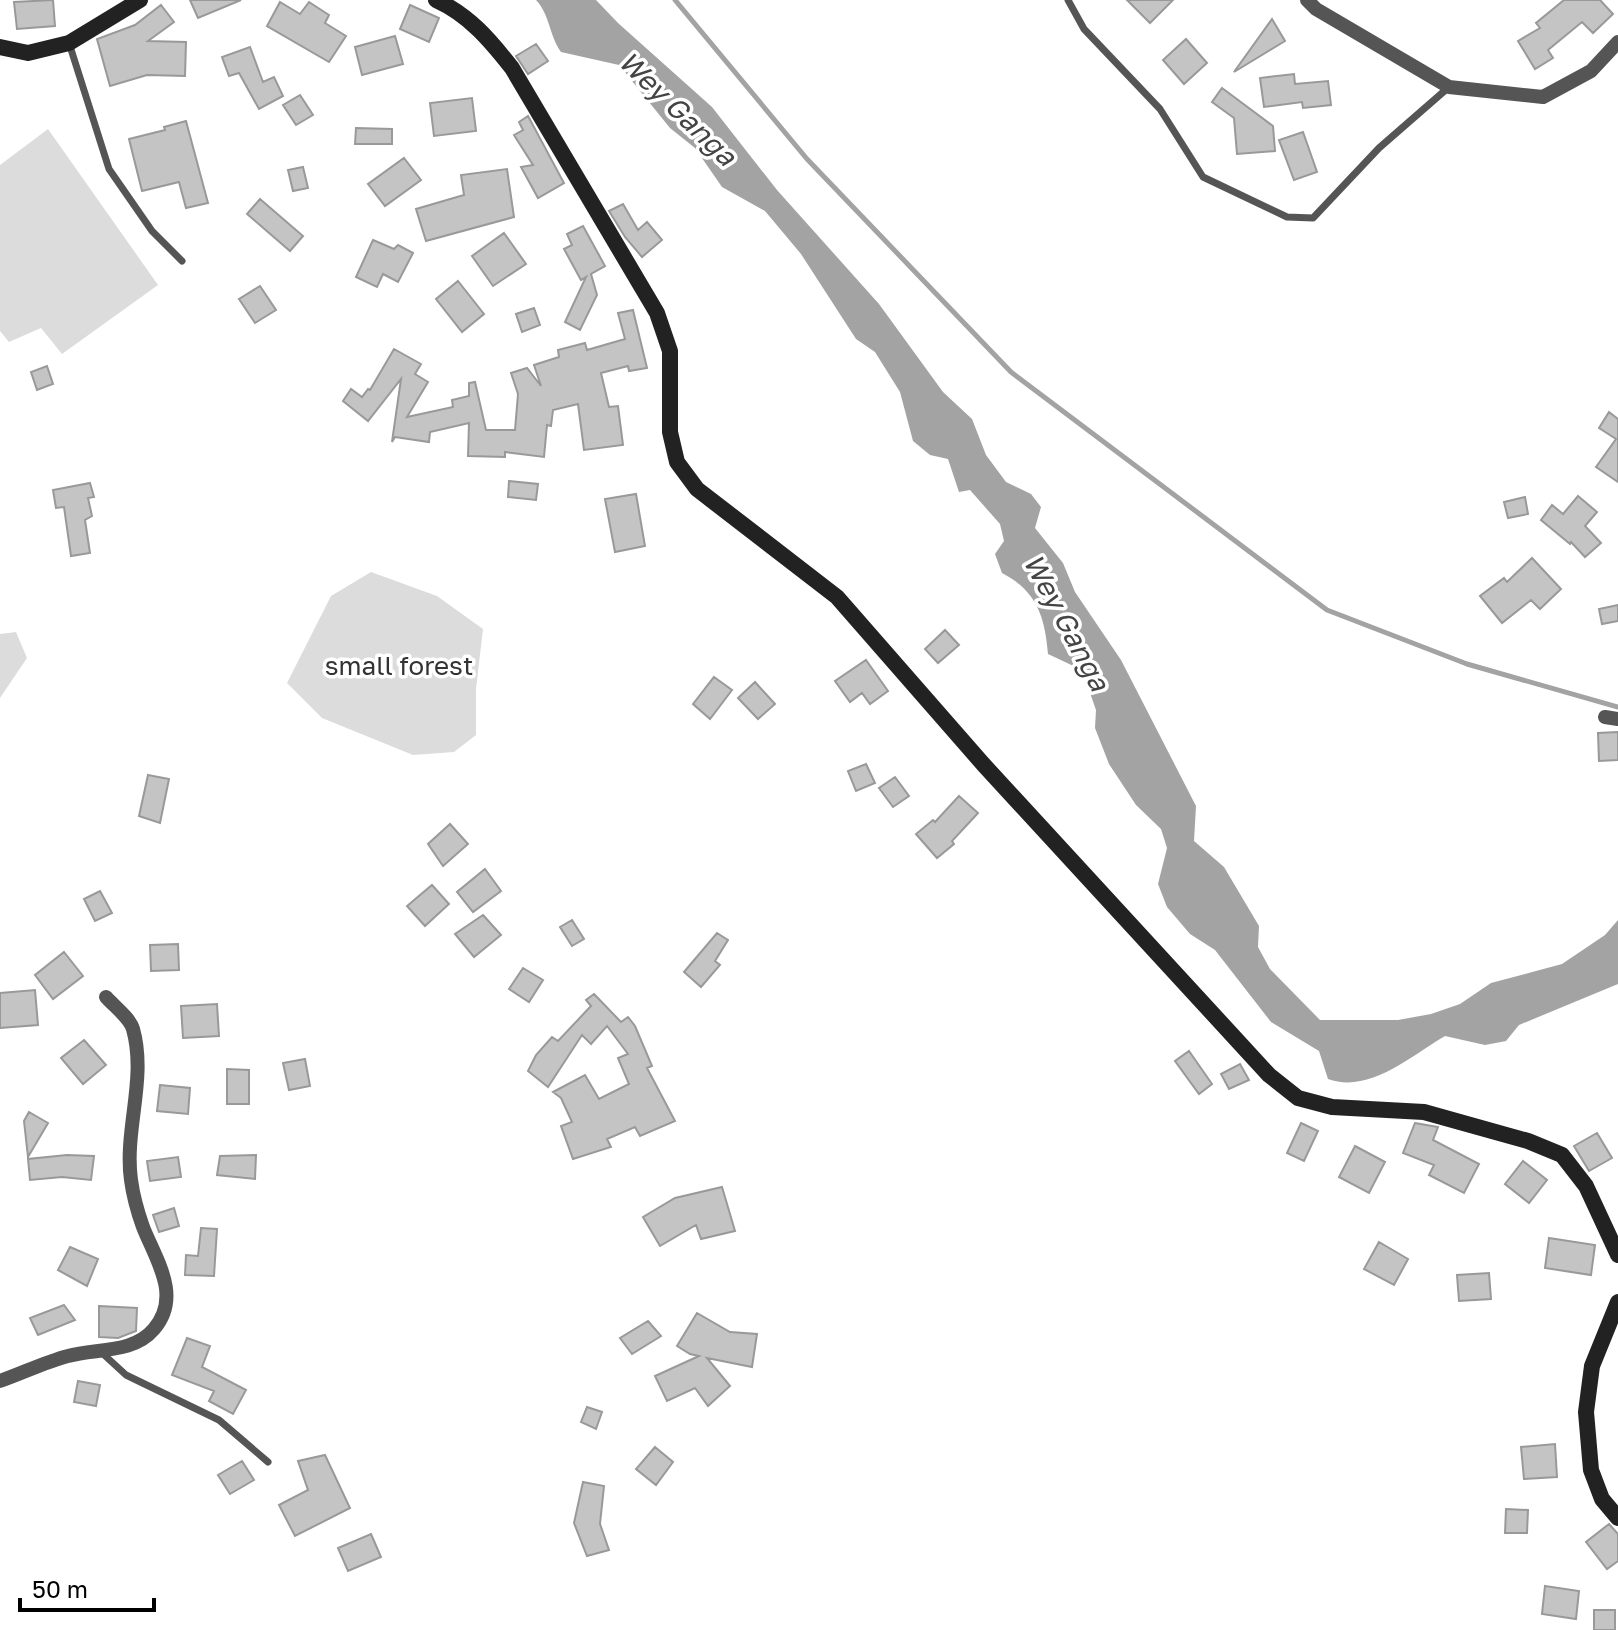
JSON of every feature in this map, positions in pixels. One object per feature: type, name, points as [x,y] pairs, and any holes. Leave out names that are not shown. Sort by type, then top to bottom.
[{"type":"street","points":[[0,47],[28,53],[69,43],[140,0]]},
{"type":"street","points":[[436,0],[484,32],[512,68],[657,313],[670,351],[670,432],[677,462],[697,489],[837,597],[983,764],[1269,1075],[1298,1098],[1332,1107],[1424,1112],[1528,1141],[1562,1155],[1586,1186],[1618,1255]]},
{"type":"street","points":[[1307,0],[1316,9],[1449,87],[1543,97],[1591,71],[1618,42]]},
{"type":"street","points":[[0,1381],[70,1355],[130,1345],[154,1330],[167,1300],[163,1271],[142,1225],[131,1180],[130,1130],[138,1070],[132,1026],[106,997]]},
{"type":"street","points":[[1618,1302],[1592,1366],[1586,1412],[1591,1470],[1602,1499],[1618,1518]]},
{"type":"lane","points":[[1068,0],[1084,29],[1160,109],[1203,177],[1287,217],[1313,218],[1379,148],[1449,87]]},
{"type":"lane","points":[[69,43],[109,169],[152,231],[182,261]]},
{"type":"lane","points":[[101,1352],[126,1375],[219,1420],[268,1462]]},
{"type":"green space","points":[[48,129],[158,285],[62,354],[41,328],[9,342],[0,331],[0,165]]},
{"type":"green space","name":"small forest","points":[[371,572],[437,596],[483,629],[476,689],[476,735],[454,752],[413,755],[322,718],[287,683],[331,596]]},
{"type":"green space","points":[[16,632],[27,658],[0,698],[0,634]]},
{"type":"water","name":"Wey Ganga","points":[[536,0],[596,0],[712,107],[777,190],[879,304],[943,392],[972,419],[986,455],[1006,482],[1031,494],[1041,507],[1035,528],[1063,563],[1075,592],[1121,660],[1196,806],[1194,841],[1224,867],[1259,926],[1258,947],[1270,969],[1320,1020],[1398,1020],[1431,1014],[1460,1004],[1491,983],[1562,964],[1605,935],[1618,920],[1618,984],[1519,1025],[1506,1041],[1485,1045],[1445,1036],[1374,1077],[1343,1082],[1328,1079],[1319,1051],[1271,1022],[1215,950],[1190,934],[1167,907],[1158,884],[1167,848],[1161,829],[1136,805],[1109,764],[1095,728],[1096,710],[1082,670],[1048,654],[1037,606],[1024,588],[1002,573],[995,554],[1004,541],[1000,524],[970,490],[959,492],[948,459],[930,455],[913,441],[900,392],[875,352],[856,339],[801,254],[765,211],[722,187],[695,148],[670,128],[619,65],[561,52]]},
{"type":"building","points":[[53,0],[55,26],[17,29],[14,2]]},
{"type":"building","points":[[190,0],[241,0],[198,18]]},
{"type":"building","points":[[1127,0],[1173,0],[1150,23]]},
{"type":"building","points":[[1564,0],[1600,0],[1613,14],[1593,33],[1582,22],[1548,50],[1553,58],[1535,69],[1518,41],[1540,28],[1536,23]]},
{"type":"building","points":[[280,2],[300,14],[309,2],[329,15],[325,23],[346,36],[329,62],[267,26]]},
{"type":"building","points":[[161,5],[174,22],[148,41],[186,42],[185,76],[147,75],[110,86],[97,39],[135,25]]},
{"type":"building","points":[[410,5],[439,18],[429,42],[400,29]]},
{"type":"building","points":[[1272,19],[1285,41],[1234,72]]},
{"type":"building","points":[[395,36],[403,64],[362,75],[355,47]]},
{"type":"building","points":[[1186,39],[1207,63],[1184,84],[1163,60]]},
{"type":"building","points":[[536,44],[548,61],[528,74],[516,56]]},
{"type":"building","points":[[250,47],[263,82],[274,77],[283,96],[259,109],[239,73],[229,76],[222,57]]},
{"type":"building","points":[[1294,74],[1295,84],[1328,81],[1331,105],[1303,108],[1302,102],[1264,107],[1260,78]]},
{"type":"building","points":[[1222,88],[1273,126],[1275,151],[1237,154],[1234,118],[1212,102]]},
{"type":"building","points":[[300,95],[313,115],[296,125],[283,105]]},
{"type":"building","points":[[472,98],[476,131],[434,136],[430,103]]},
{"type":"building","points":[[528,116],[564,183],[538,198],[521,167],[533,165],[514,135],[523,130],[519,122]]},
{"type":"building","points":[[186,121],[208,203],[186,208],[179,182],[142,191],[129,139]]},
{"type":"building","points":[[356,128],[392,129],[392,144],[355,144]]},
{"type":"building","points":[[1303,132],[1317,172],[1294,180],[1279,140]]},
{"type":"building","points":[[404,158],[421,180],[385,206],[368,184]]},
{"type":"building","points":[[303,167],[308,188],[293,191],[288,170]]},
{"type":"building","points":[[507,169],[514,217],[426,241],[416,209],[464,195],[461,175]]},
{"type":"building","points":[[260,199],[303,236],[290,251],[247,214]]},
{"type":"building","points":[[623,204],[638,230],[647,222],[662,240],[642,257],[609,211]]},
{"type":"building","points":[[583,226],[605,266],[591,274],[597,295],[580,330],[565,322],[586,277],[581,280],[564,249],[572,245],[567,234]]},
{"type":"building","points":[[504,233],[526,264],[493,286],[472,256]]},
{"type":"building","points":[[373,240],[394,249],[398,245],[413,253],[398,282],[383,274],[377,287],[356,277]]},
{"type":"building","points":[[458,281],[484,314],[462,332],[436,299]]},
{"type":"building","points":[[260,286],[276,310],[255,323],[239,299]]},
{"type":"building","points":[[534,308],[540,325],[522,332],[516,314]]},
{"type":"building","points":[[633,310],[647,368],[629,371],[628,366],[601,373],[609,407],[618,406],[623,445],[584,450],[578,404],[553,410],[551,426],[547,425],[544,457],[505,452],[505,457],[468,456],[469,423],[430,432],[429,442],[395,437],[392,442],[401,379],[368,421],[343,401],[351,389],[362,397],[370,390],[394,349],[421,364],[415,374],[428,382],[407,417],[453,407],[452,400],[469,396],[469,383],[475,382],[486,430],[515,430],[518,394],[511,373],[527,368],[541,386],[534,365],[559,357],[558,350],[585,343],[587,350],[625,339],[618,313]]},
{"type":"building","points":[[47,366],[53,384],[37,390],[31,372]]},
{"type":"building","points":[[1609,412],[1618,419],[1618,482],[1596,467],[1616,439],[1599,428]]},
{"type":"building","points":[[509,481],[538,484],[536,500],[508,497]]},
{"type":"building","points":[[90,483],[94,497],[88,498],[92,516],[85,520],[90,553],[71,556],[64,507],[56,508],[53,490]]},
{"type":"building","points":[[636,494],[645,546],[615,552],[605,499]]},
{"type":"building","points":[[1578,496],[1597,512],[1585,526],[1601,543],[1585,557],[1571,542],[1541,520],[1552,505],[1563,514]]},
{"type":"building","points":[[1525,497],[1528,514],[1508,518],[1504,502]]},
{"type":"building","points":[[1532,558],[1561,589],[1540,609],[1531,600],[1502,623],[1480,596],[1504,578],[1507,582]]},
{"type":"building","points":[[1618,605],[1618,621],[1602,624],[1599,609]]},
{"type":"building","points":[[945,630],[959,645],[938,663],[925,649]]},
{"type":"building","points":[[866,660],[888,691],[870,704],[862,693],[850,702],[835,681]]},
{"type":"building","points":[[714,677],[732,690],[710,719],[693,704]]},
{"type":"building","points":[[755,682],[775,704],[758,719],[738,698]]},
{"type":"building","points":[[1618,732],[1618,760],[1599,761],[1598,733]]},
{"type":"building","points":[[866,764],[875,783],[856,791],[848,771]]},
{"type":"building","points":[[148,775],[169,779],[160,823],[139,816]]},
{"type":"building","points":[[895,777],[909,796],[893,807],[879,788]]},
{"type":"building","points":[[959,796],[978,813],[952,841],[954,844],[937,858],[916,834],[933,820],[935,822]]},
{"type":"building","points":[[450,824],[468,844],[443,866],[428,844]]},
{"type":"building","points":[[485,869],[501,891],[473,912],[457,892]]},
{"type":"building","points":[[432,885],[449,904],[425,926],[407,906]]},
{"type":"building","points":[[100,891],[112,913],[95,921],[84,899]]},
{"type":"building","points":[[483,915],[501,935],[474,957],[455,934]]},
{"type":"building","points":[[572,920],[584,939],[572,946],[560,927]]},
{"type":"building","points":[[717,933],[728,940],[715,961],[720,965],[701,987],[684,972]]},
{"type":"building","points":[[178,944],[179,970],[151,971],[150,945]]},
{"type":"building","points":[[64,952],[83,976],[53,999],[35,975]]},
{"type":"building","points":[[523,968],[543,980],[529,1002],[509,989]]},
{"type":"building","points":[[35,990],[38,1025],[0,1028],[0,993]]},
{"type":"building","points":[[594,994],[621,1022],[628,1017],[635,1026],[652,1066],[647,1068],[675,1121],[640,1136],[635,1127],[607,1139],[611,1147],[573,1159],[561,1126],[572,1122],[561,1098],[553,1092],[585,1075],[599,1099],[629,1084],[618,1058],[628,1054],[607,1026],[591,1044],[582,1035],[548,1087],[528,1071],[536,1055],[552,1037],[558,1041],[591,1006],[586,1000]]},
{"type":"building","points":[[217,1004],[219,1036],[183,1038],[181,1006]]},
{"type":"building","points":[[84,1040],[106,1065],[83,1084],[61,1058]]},
{"type":"building","points":[[1189,1051],[1212,1084],[1199,1094],[1175,1061]]},
{"type":"building","points":[[305,1059],[310,1086],[289,1090],[283,1063]]},
{"type":"building","points":[[1240,1064],[1249,1080],[1229,1089],[1221,1074]]},
{"type":"building","points":[[227,1069],[249,1070],[249,1104],[227,1104]]},
{"type":"building","points":[[160,1085],[190,1088],[188,1114],[157,1111]]},
{"type":"building","points":[[29,1112],[48,1123],[28,1157],[24,1121]]},
{"type":"building","points":[[1301,1123],[1318,1131],[1304,1161],[1287,1153]]},
{"type":"building","points":[[1415,1123],[1438,1127],[1433,1140],[1479,1164],[1464,1193],[1429,1175],[1434,1165],[1403,1153]]},
{"type":"building","points":[[1597,1133],[1612,1158],[1589,1171],[1574,1146]]},
{"type":"building","points":[[1355,1146],[1385,1162],[1369,1193],[1339,1177]]},
{"type":"building","points":[[256,1155],[255,1179],[217,1175],[220,1156]]},
{"type":"building","points":[[94,1156],[91,1180],[62,1177],[30,1180],[28,1159]]},
{"type":"building","points":[[178,1157],[181,1177],[150,1181],[147,1161]]},
{"type":"building","points":[[1523,1161],[1547,1180],[1529,1203],[1505,1184]]},
{"type":"building","points":[[722,1187],[735,1231],[701,1239],[696,1225],[660,1246],[643,1217],[675,1198]]},
{"type":"building","points":[[174,1208],[179,1226],[159,1232],[153,1215]]},
{"type":"building","points":[[201,1228],[217,1229],[214,1276],[185,1275],[186,1255],[198,1256]]},
{"type":"building","points":[[1549,1238],[1595,1245],[1591,1275],[1545,1268]]},
{"type":"building","points":[[1379,1242],[1408,1259],[1394,1285],[1364,1269]]},
{"type":"building","points":[[70,1247],[98,1259],[87,1286],[58,1270]]},
{"type":"building","points":[[1489,1273],[1491,1299],[1459,1301],[1457,1275]]},
{"type":"building","points":[[64,1305],[75,1320],[38,1335],[30,1318]]},
{"type":"building","points":[[99,1306],[137,1308],[136,1331],[118,1338],[99,1337]]},
{"type":"building","points":[[697,1313],[730,1332],[757,1334],[752,1367],[707,1358],[730,1386],[708,1406],[695,1388],[667,1401],[655,1376],[699,1356],[677,1346]]},
{"type":"building","points":[[648,1321],[661,1336],[632,1354],[620,1338]]},
{"type":"building","points":[[187,1338],[210,1346],[202,1367],[246,1390],[233,1414],[209,1401],[214,1391],[172,1375]]},
{"type":"building","points":[[78,1381],[100,1385],[96,1406],[74,1402]]},
{"type":"building","points":[[587,1407],[602,1412],[596,1429],[581,1422]]},
{"type":"building","points":[[1555,1444],[1557,1477],[1524,1479],[1521,1447]]},
{"type":"building","points":[[655,1447],[673,1462],[656,1485],[636,1469]]},
{"type":"building","points":[[325,1455],[350,1508],[295,1536],[279,1505],[308,1490],[298,1461]]},
{"type":"building","points":[[242,1461],[254,1480],[230,1494],[218,1475]]},
{"type":"building","points":[[583,1482],[604,1486],[600,1524],[609,1550],[587,1556],[574,1523]]},
{"type":"building","points":[[1506,1509],[1528,1510],[1527,1533],[1505,1533]]},
{"type":"building","points":[[1609,1524],[1618,1534],[1618,1561],[1607,1569],[1586,1542]]},
{"type":"building","points":[[371,1534],[381,1557],[348,1571],[338,1548]]},
{"type":"building","points":[[1545,1586],[1579,1591],[1576,1619],[1542,1614]]},
{"type":"building","points":[[1594,1610],[1615,1610],[1615,1630],[1594,1630]]},
{"type":"waterway","points":[[675,0],[807,159],[1011,372],[1327,610],[1467,664],[1618,707]]}]
